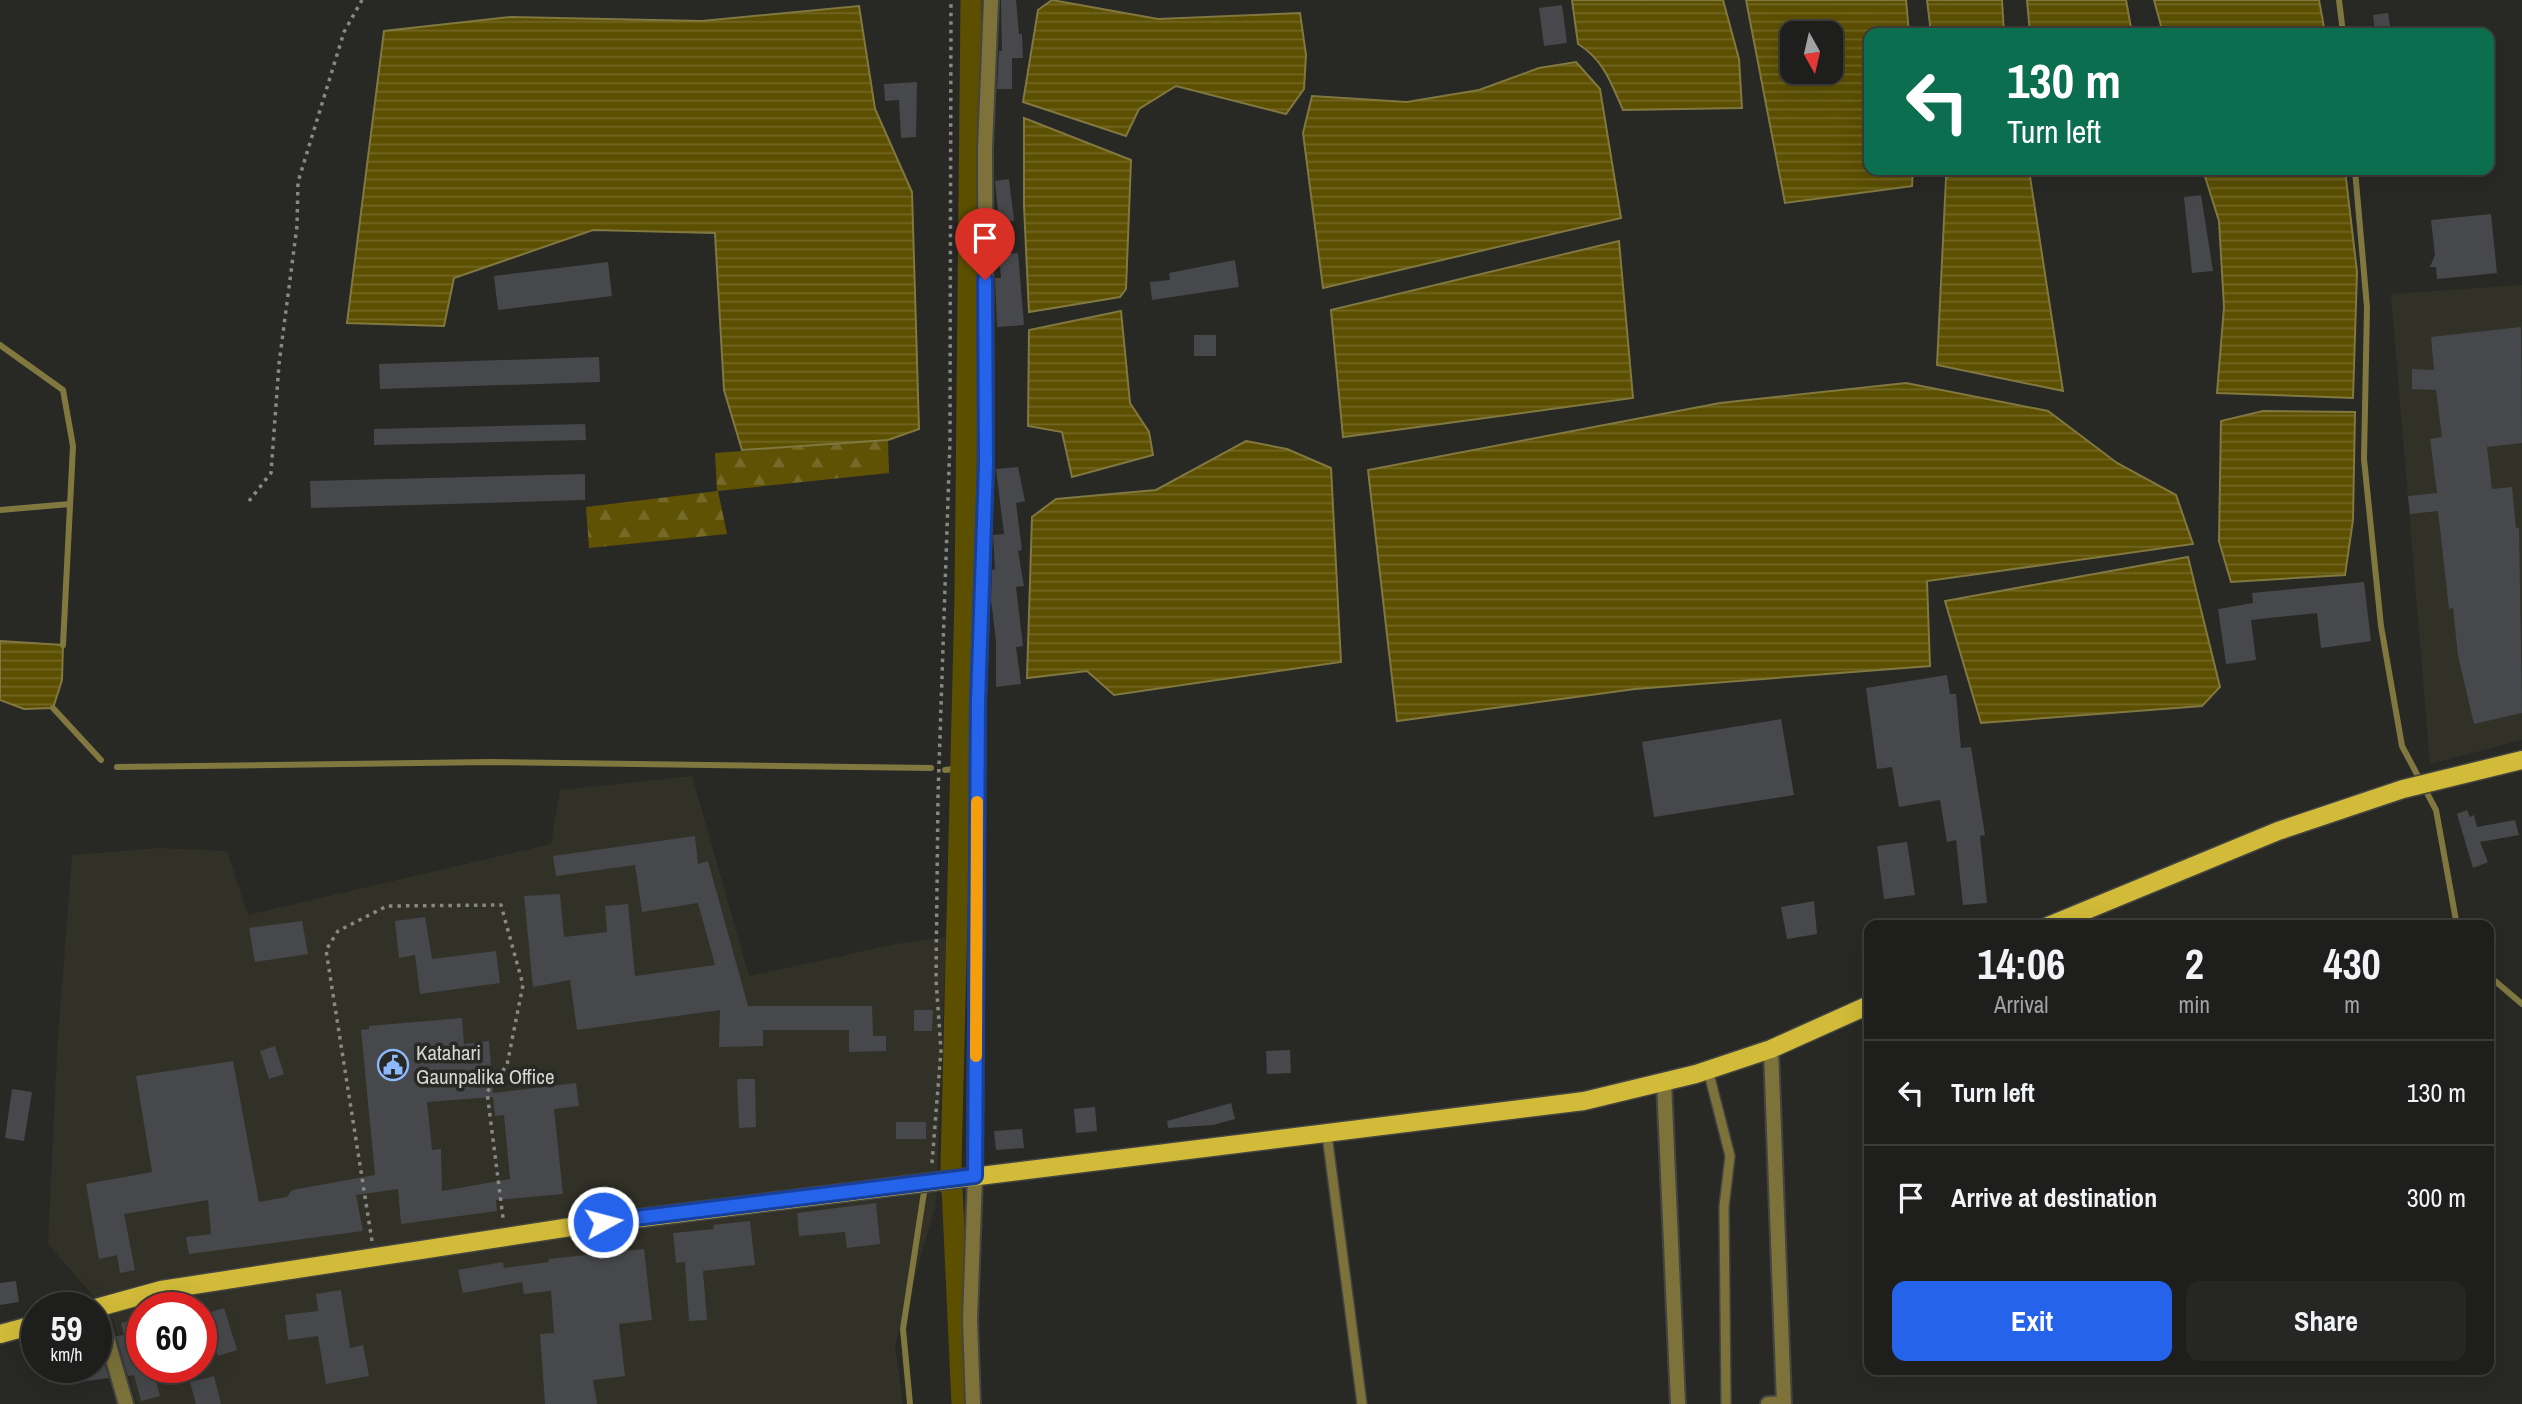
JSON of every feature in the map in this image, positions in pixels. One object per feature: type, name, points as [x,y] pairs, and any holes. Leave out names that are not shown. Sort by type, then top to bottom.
[{"type":"main road","points":[[2063,920],[2278,831],[2403,789],[2522,760]]},
{"type":"main road","points":[[112,1304],[161,1290],[506,1237],[1584,1101],[1708,1070],[1771,1049],[1864,1007]]},
{"type":"main road","points":[[0,1334],[21,1328]]},
{"type":"street","points":[[973,1404],[967,1177],[986,464],[985,148],[991,0]]},
{"type":"street","points":[[1768,1404],[1784,1403],[1771,1049]]},
{"type":"street","points":[[1664,1082],[1678,1404]]},
{"type":"street","points":[[112,1358],[126,1404]]},
{"type":"lane","points":[[1708,1070],[1730,1156],[1724,1207],[1726,1404]]},
{"type":"lane","points":[[1327,1135],[1362,1404]]},
{"type":"path","points":[[249,501],[271,473],[279,364],[297,226],[298,182],[344,32],[362,0]]},
{"type":"path","points":[[930,1182],[940,1050],[936,980],[938,809],[950,440],[951,0]]},
{"type":"path","points":[[375,1257],[326,950],[338,931],[387,906],[501,905],[523,985],[507,1065],[487,1092],[506,1237]]},
{"type":"shaded area","points":[[1052,0],[1158,19],[1300,13],[1306,55],[1304,89],[1286,114],[1176,86],[1139,109],[1126,136],[1023,102],[1038,10]]},
{"type":"shaded area","points":[[1572,0],[1723,0],[1739,59],[1742,108],[1623,110],[1600,65],[1578,44]]},
{"type":"shaded area","points":[[1746,0],[1906,0],[1909,28],[1864,28],[1864,175],[1913,175],[1912,186],[1785,203]]},
{"type":"shaded area","points":[[1927,0],[2002,0],[2004,28],[1930,28]]},
{"type":"shaded area","points":[[2027,0],[2126,0],[2131,28],[2030,28]]},
{"type":"shaded area","points":[[2154,0],[2319,0],[2324,28],[2162,28]]},
{"type":"shaded area","points":[[859,6],[875,109],[912,192],[919,429],[888,440],[742,450],[724,390],[715,233],[593,230],[454,278],[444,326],[347,323],[384,31],[511,17],[702,21]]},
{"type":"shaded area","points":[[1576,62],[1600,89],[1621,218],[1323,288],[1303,133],[1312,96],[1407,102],[1479,90],[1539,68]]},
{"type":"shaded area","points":[[1024,118],[1131,160],[1126,289],[1120,297],[1029,312],[1024,206]]},
{"type":"shaded area","points":[[1950,175],[2030,175],[2063,391],[1937,365],[1946,178]]},
{"type":"shaded area","points":[[2205,175],[2346,175],[2357,272],[2353,398],[2217,393],[2224,307],[2219,221]]},
{"type":"shaded area","points":[[1619,241],[1633,398],[1343,437],[1331,310]]},
{"type":"shaded area","points":[[2522,285],[2522,740],[2430,764],[2391,294]]},
{"type":"shaded area","points":[[1121,311],[1130,403],[1149,432],[1153,455],[1072,477],[1062,432],[1028,426],[1029,330]]},
{"type":"shaded area","points":[[1906,383],[2048,411],[2117,463],[2176,495],[2193,544],[1927,581],[1930,666],[1635,689],[1397,721],[1368,470],[1720,403]]},
{"type":"shaded area","points":[[2263,411],[2355,412],[2353,520],[2345,575],[2231,582],[2219,541],[2221,421]]},
{"type":"shaded area","points":[[1246,441],[1287,449],[1331,468],[1341,662],[1114,695],[1087,671],[1027,678],[1032,517],[1056,499],[1156,490]]},
{"type":"shaded area","points":[[2188,557],[2220,687],[2202,706],[1981,723],[1945,601]]},
{"type":"shaded area","points":[[0,641],[63,645],[62,680],[53,708],[24,709],[0,700]]},
{"type":"shaded area","points":[[692,776],[749,976],[896,944],[946,937],[936,1204],[895,1345],[903,1404],[137,1404],[131,1383],[217,1383],[217,1292],[126,1292],[126,1365],[112,1318],[112,1292],[90,1292],[48,1244],[57,1052],[72,855],[159,848],[227,851],[248,915],[551,844],[560,790]]},
{"type":"green space","points":[[888,440],[889,473],[718,491],[727,534],[589,548],[586,507],[717,491],[715,453]]},
{"type":"building","points":[[1001,0],[1016,0],[1019,34],[1022,34],[1023,58],[1012,58],[1012,89],[997,89],[999,51],[1002,51]]},
{"type":"building","points":[[1562,5],[1567,43],[1544,46],[1539,8]]},
{"type":"building","points":[[2388,13],[2390,28],[2374,28],[2373,15]]},
{"type":"building","points":[[917,82],[916,137],[901,138],[899,100],[885,101],[884,84]]},
{"type":"building","points":[[1009,179],[1014,221],[999,222],[995,181]]},
{"type":"building","points":[[2201,195],[2213,271],[2192,273],[2184,197]]},
{"type":"building","points":[[2491,214],[2497,273],[2437,279],[2436,267],[2430,267],[2435,255],[2431,220]]},
{"type":"building","points":[[1018,253],[1024,325],[997,327],[995,278],[1001,278],[999,255]]},
{"type":"building","points":[[1235,260],[1239,287],[1152,300],[1150,282],[1170,280],[1169,273]]},
{"type":"building","points":[[608,262],[612,296],[498,310],[494,276]]},
{"type":"building","points":[[2521,327],[2522,443],[2487,447],[2492,489],[2512,487],[2516,528],[2519,528],[2522,713],[2474,724],[2458,656],[2453,608],[2449,609],[2438,511],[2410,514],[2408,496],[2437,493],[2430,439],[2442,437],[2436,390],[2412,389],[2412,369],[2434,370],[2431,337]]},
{"type":"building","points":[[1194,335],[1216,335],[1216,356],[1194,356]]},
{"type":"building","points":[[599,357],[600,382],[380,389],[379,364]]},
{"type":"building","points":[[585,424],[586,440],[374,445],[374,429]]},
{"type":"building","points":[[1018,467],[1025,501],[1016,503],[1022,550],[1018,551],[1024,586],[1016,587],[1023,646],[1016,647],[1021,684],[996,687],[996,641],[991,600],[992,570],[995,569],[993,535],[1004,534],[996,469]]},
{"type":"building","points":[[585,474],[585,500],[311,508],[310,481]]},
{"type":"building","points":[[2364,582],[2371,641],[2321,648],[2317,613],[2251,620],[2256,660],[2226,664],[2218,609],[2253,603],[2252,593]]},
{"type":"building","points":[[1947,675],[1950,694],[1956,694],[1961,748],[1971,747],[1985,835],[1980,836],[1987,903],[1963,905],[1956,840],[1947,842],[1940,800],[1899,807],[1892,767],[1877,769],[1866,688]]},
{"type":"building","points":[[1781,719],[1794,795],[1654,817],[1642,742]]},
{"type":"building","points":[[2467,810],[2470,817],[2474,815],[2477,827],[2515,820],[2519,835],[2480,842],[2488,862],[2473,868],[2457,814]]},
{"type":"building","points":[[695,836],[698,864],[708,861],[748,1006],[872,1006],[873,1036],[886,1036],[886,1051],[849,1052],[849,1030],[763,1030],[763,1046],[719,1047],[720,1010],[577,1030],[570,980],[533,987],[524,896],[560,894],[564,937],[607,932],[605,906],[628,904],[635,976],[715,965],[698,903],[642,912],[635,865],[556,876],[553,856]]},
{"type":"building","points":[[1907,842],[1915,895],[1884,899],[1877,846]]},
{"type":"building","points":[[1814,901],[1817,934],[1787,939],[1781,907]]},
{"type":"building","points":[[425,917],[432,959],[496,951],[500,983],[420,994],[415,955],[399,958],[395,921]]},
{"type":"building","points":[[302,921],[308,954],[255,962],[249,928]]},
{"type":"building","points":[[914,1010],[933,1010],[932,1031],[914,1031]]},
{"type":"building","points":[[462,1018],[464,1044],[489,1041],[493,1093],[576,1083],[579,1106],[554,1109],[563,1194],[496,1200],[497,1211],[401,1224],[398,1189],[356,1195],[363,1231],[189,1254],[186,1237],[211,1234],[208,1200],[124,1214],[135,1270],[120,1273],[117,1255],[99,1259],[86,1184],[152,1172],[136,1076],[233,1061],[259,1202],[287,1197],[292,1190],[375,1175],[361,1030],[369,1029],[369,1026]],"holes":[[[493,1097],[495,1116],[504,1115],[510,1179],[442,1191],[441,1149],[432,1150],[427,1102]]]},
{"type":"building","points":[[275,1046],[284,1074],[269,1079],[260,1051]]},
{"type":"building","points":[[1290,1050],[1291,1073],[1267,1074],[1266,1051]]},
{"type":"building","points":[[737,1079],[755,1079],[756,1127],[739,1128]]},
{"type":"building","points":[[12,1089],[32,1092],[24,1141],[5,1138]]},
{"type":"building","points":[[1231,1103],[1235,1119],[1213,1125],[1168,1128],[1167,1121]]},
{"type":"building","points":[[1095,1107],[1097,1131],[1076,1133],[1074,1109]]},
{"type":"building","points":[[896,1122],[926,1122],[926,1139],[896,1139]]},
{"type":"building","points":[[1022,1129],[1024,1148],[996,1150],[994,1131]]},
{"type":"building","points":[[876,1203],[880,1244],[847,1248],[845,1232],[799,1236],[797,1213]]},
{"type":"building","points":[[750,1221],[755,1265],[703,1271],[707,1320],[689,1321],[685,1262],[676,1263],[673,1233],[714,1229],[713,1225]]},
{"type":"building","points":[[644,1249],[652,1320],[619,1324],[625,1376],[593,1380],[597,1404],[545,1404],[540,1334],[554,1333],[551,1291],[524,1294],[522,1282],[463,1293],[458,1270],[503,1262],[504,1268],[549,1262],[548,1259]]},
{"type":"building","points":[[16,1281],[19,1302],[0,1305],[0,1283]]},
{"type":"building","points":[[341,1290],[350,1348],[363,1345],[369,1376],[326,1384],[318,1336],[288,1340],[285,1315],[318,1311],[316,1294]]},
{"type":"building","points":[[224,1308],[237,1350],[218,1356],[217,1353],[217,1310]]},
{"type":"building","points":[[126,1322],[126,1369],[116,1336],[124,1335],[121,1323]]},
{"type":"building","points":[[136,1383],[156,1383],[160,1396],[141,1401]]},
{"type":"building","points":[[190,1383],[216,1383],[221,1404],[196,1404]]},
{"type":"waterway","points":[[962,1404],[951,1165],[965,596],[971,0]]},
{"type":"waterway","points":[[2339,0],[2342,28]]},
{"type":"waterway","points":[[2355,175],[2367,307],[2364,459],[2381,626],[2402,746],[2436,810],[2456,920]]},
{"type":"waterway","points":[[0,345],[63,390],[73,446],[63,645]]},
{"type":"waterway","points":[[0,510],[70,504]]},
{"type":"waterway","points":[[53,708],[101,760]]},
{"type":"waterway","points":[[117,767],[490,762],[931,768]]},
{"type":"waterway","points":[[945,770],[961,768]]},
{"type":"waterway","points":[[2494,980],[2522,1004]]},
{"type":"waterway","points":[[944,1191],[952,1190]]},
{"type":"waterway","points":[[910,1404],[903,1329],[924,1192]]},
{"type":"slow traffic","points":[[976,1056],[977,802]]},
{"type":"place","name":"Katahari Gaunpalika Office","points":[[393,1065]]},
{"type":"route","points":[[603,1222],[975,1176],[978,702],[986,464],[985,280]]}]
